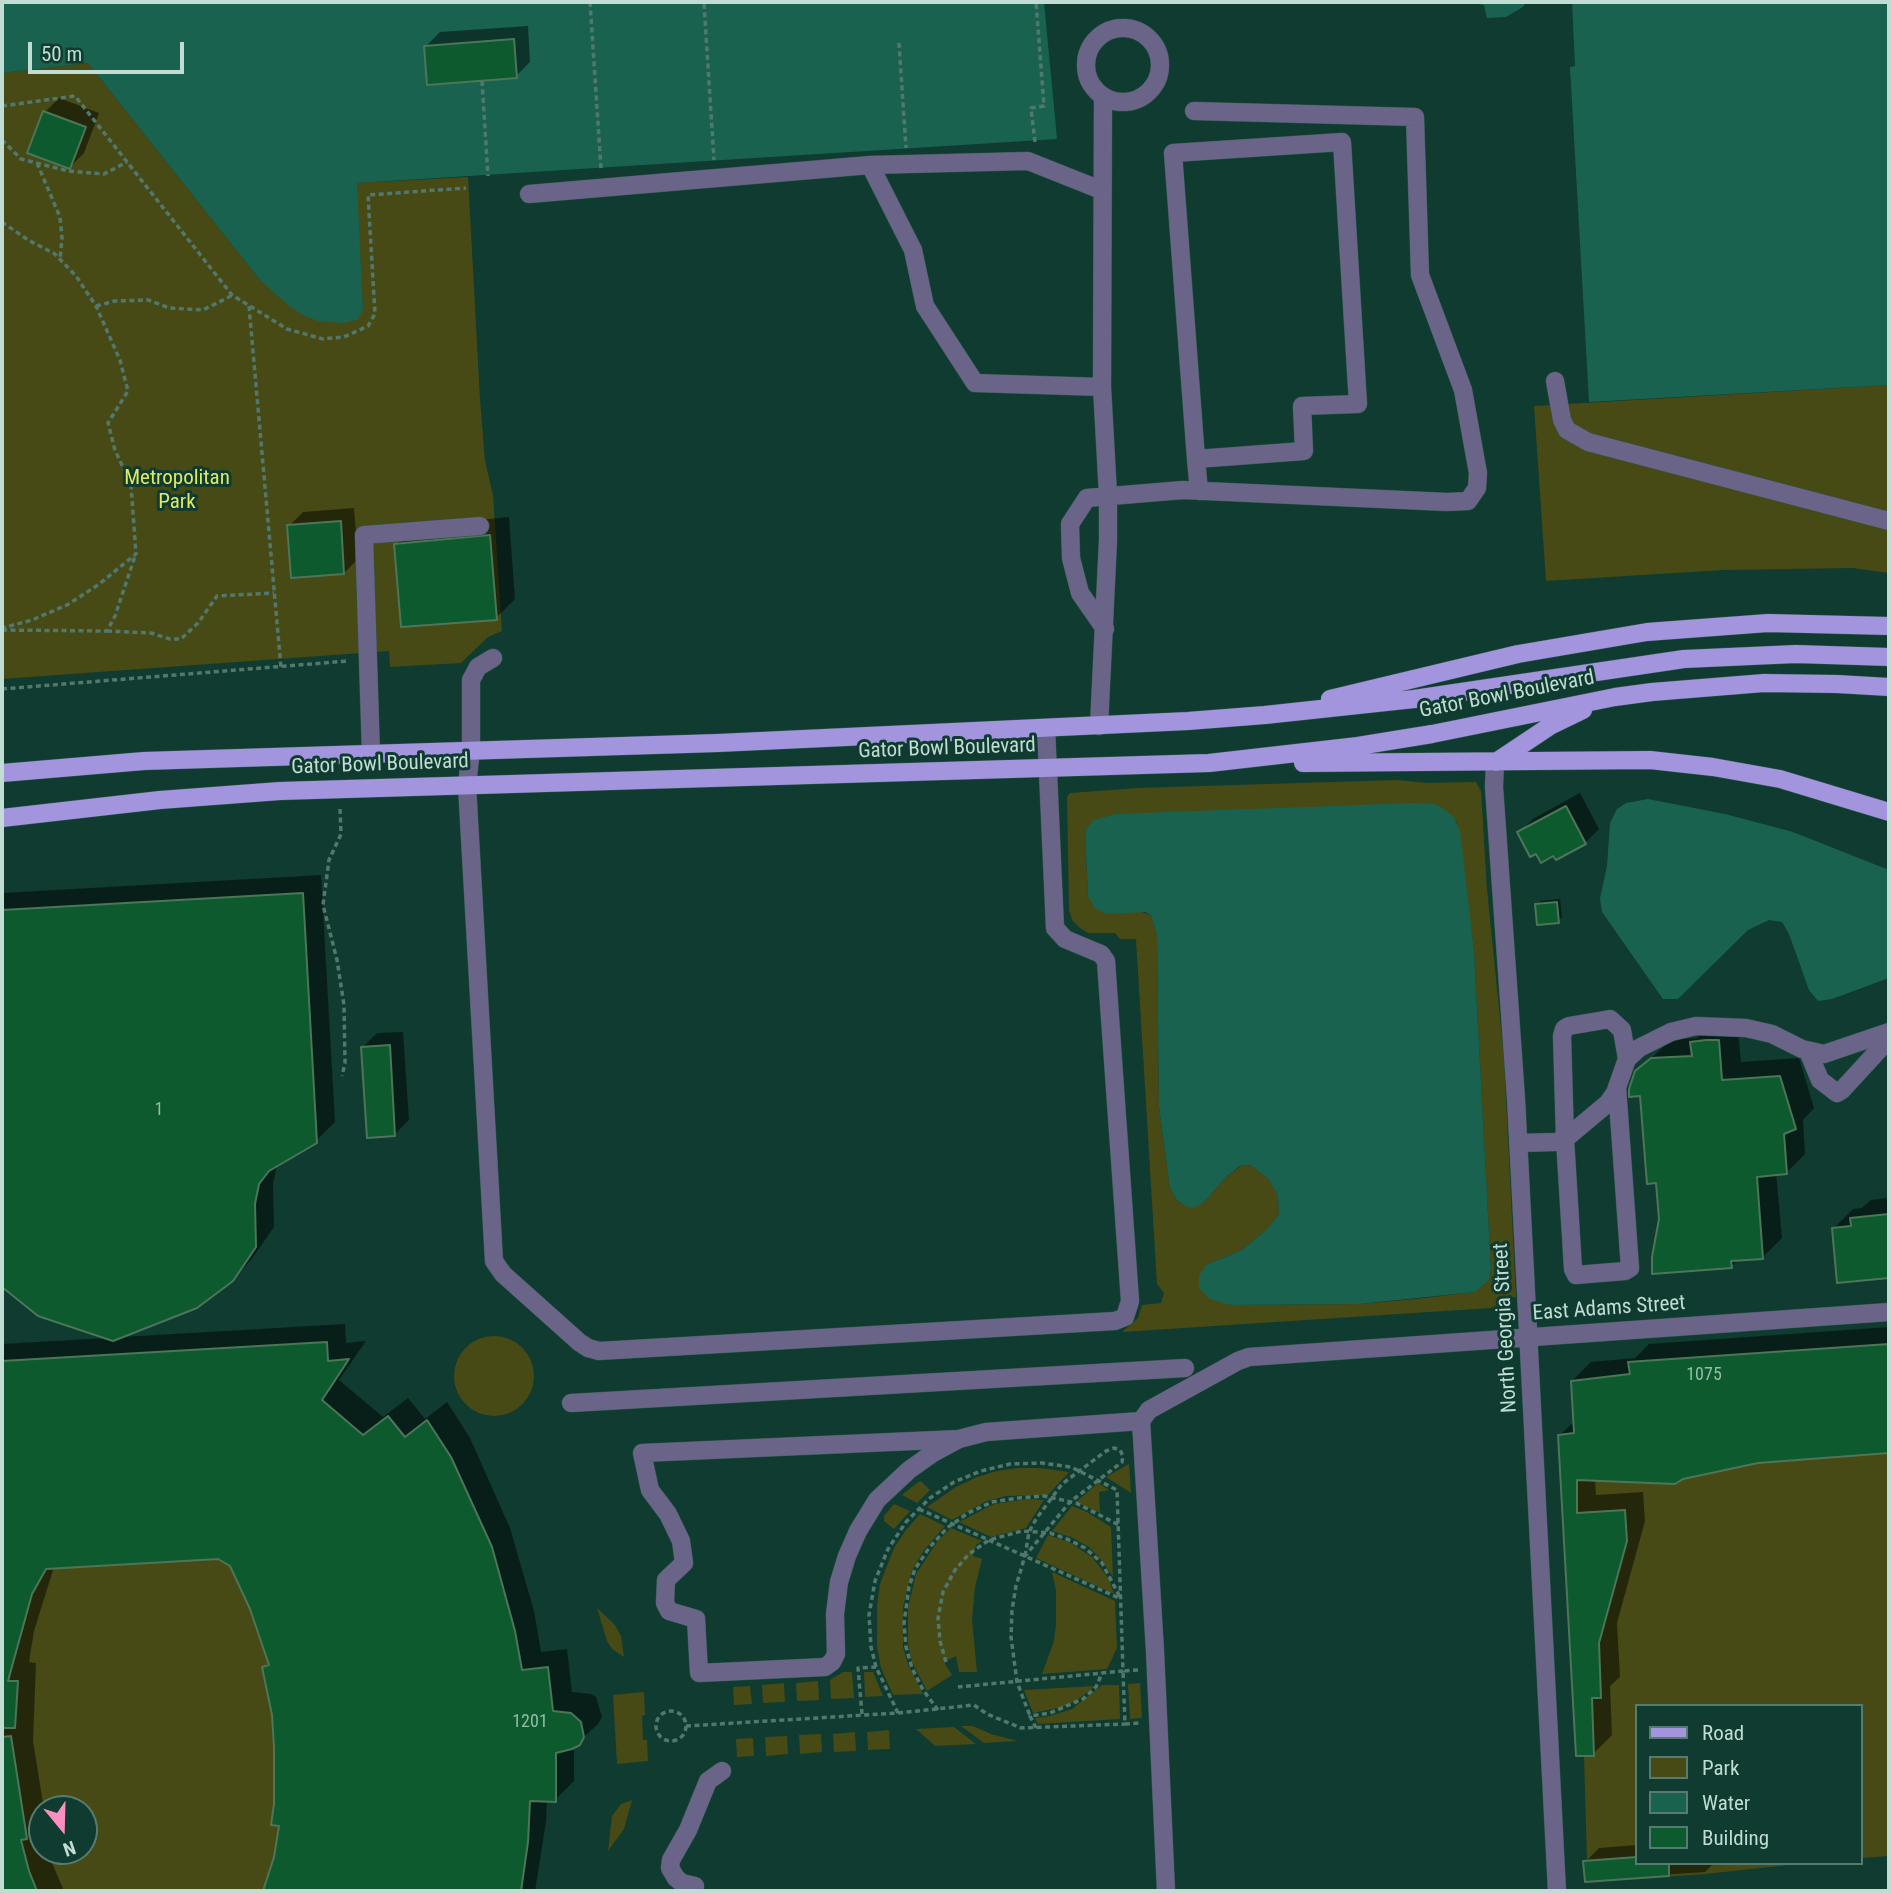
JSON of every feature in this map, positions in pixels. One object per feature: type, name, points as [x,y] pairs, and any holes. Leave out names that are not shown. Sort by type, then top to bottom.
[{"type":"main road","points":[[1265,715],[1518,654],[1607,637],[1738,624],[1807,622],[1889,626]]},
{"type":"main road","name":"Gator Bowl Boulevard","points":[[2,773],[144,761],[718,743],[1100,726],[1265,715],[1413,699],[1684,659],[1771,654],[1889,657]]},
{"type":"main road","name":"Gator Bowl Boulevard","points":[[2,818],[231,794],[1209,763],[1395,740],[1615,697],[1689,688],[1764,684],[1889,687]]},
{"type":"main road","points":[[1495,762],[1550,726],[1615,697]]},
{"type":"main road","points":[[1209,763],[1605,759],[1671,761],[1780,779],[1889,812]]},
{"type":"street","points":[[1116,29],[1128,29],[1148,38],[1156,48],[1159,59],[1155,83],[1138,99],[1126,102],[1103,96],[1094,89],[1086,69],[1090,48],[1097,39],[1116,29]]},
{"type":"street","points":[[1100,726],[1108,495],[1102,387],[1103,96]]},
{"type":"street","points":[[1105,629],[1080,593],[1072,558],[1070,524],[1087,498],[1199,491],[1447,502],[1468,501],[1477,488],[1478,473],[1463,390],[1420,275],[1415,117],[1194,111]]},
{"type":"street","points":[[1196,459],[1304,451],[1302,405],[1358,404],[1342,142],[1173,153],[1196,459],[1199,491]]},
{"type":"street","points":[[529,194],[870,165],[1028,161],[1101,190]]},
{"type":"street","points":[[870,165],[912,250],[925,306],[975,383],[1102,387]]},
{"type":"street","points":[[1555,381],[1562,420],[1567,430],[1588,442],[1889,521]]},
{"type":"street","points":[[372,754],[364,535],[480,526]]},
{"type":"street","points":[[493,658],[478,667],[471,680],[471,750],[467,785],[494,1261],[503,1274],[579,1342],[588,1348],[599,1350],[1115,1321],[1125,1317],[1130,1301],[1105,961],[1101,954],[1065,939],[1055,928],[1045,729]]},
{"type":"street","name":"North Georgia Street","points":[[1495,762],[1494,786],[1530,1338],[1557,1891]]},
{"type":"street","points":[[1617,1087],[1630,1268],[1625,1271],[1576,1275],[1573,1269],[1565,1139],[1564,1030],[1569,1026],[1610,1019],[1622,1030],[1627,1059]]},
{"type":"street","points":[[1518,1143],[1556,1142],[1565,1139],[1608,1103],[1627,1059],[1639,1048],[1671,1032],[1696,1026],[1746,1028],[1772,1034],[1808,1051],[1824,1054],[1889,1032]]},
{"type":"street","points":[[1808,1051],[1820,1080],[1837,1093],[1889,1039]]},
{"type":"street","name":"East Adams Street","points":[[1142,1421],[1149,1410],[1161,1402],[1249,1357],[1889,1312]]},
{"type":"street","points":[[571,1403],[1185,1368]]},
{"type":"street","points":[[959,1439],[909,1470],[877,1500],[858,1531],[839,1582],[835,1614],[836,1654],[832,1662],[825,1667],[699,1673],[696,1619],[669,1611],[665,1603],[666,1580],[684,1563],[681,1541],[668,1514],[650,1490],[642,1453],[959,1439],[1013,1429],[1142,1421],[1166,1891]]},
{"type":"street","points":[[695,1886],[682,1883],[676,1878],[670,1868],[671,1860],[688,1830],[708,1781],[722,1771]]},
{"type":"path","points":[[590,2],[601,169]]},
{"type":"path","points":[[1035,2],[1044,106],[1031,108],[1035,142]]},
{"type":"path","points":[[704,5],[714,162]]},
{"type":"path","points":[[898,43],[906,150]]},
{"type":"path","points":[[482,81],[488,176]]},
{"type":"path","points":[[2,106],[75,96],[232,295],[287,329],[323,339],[344,337],[368,326],[375,314],[368,195],[467,188]]},
{"type":"path","points":[[2,140],[21,159],[68,171],[104,174],[127,162]]},
{"type":"path","points":[[37,163],[60,217],[60,260]]},
{"type":"path","points":[[2,222],[55,254],[76,276],[96,306],[120,360],[128,391],[108,423],[131,485],[136,554],[115,616],[107,631]]},
{"type":"path","points":[[96,306],[115,300],[148,300],[169,308],[204,310],[232,295]]},
{"type":"path","points":[[249,306],[281,668]]},
{"type":"path","points":[[2,629],[67,605],[98,585],[136,554]]},
{"type":"path","points":[[2,629],[151,633],[170,639],[181,639],[198,623],[217,596],[274,593]]},
{"type":"path","points":[[2,689],[368,660]]},
{"type":"path","points":[[340,809],[341,834],[329,860],[323,905],[342,983],[345,1054],[342,1076]]},
{"type":"path","points":[[1025,1556],[1070,1502],[1122,1462],[1120,1450],[1114,1448],[1106,1451],[1078,1471],[1051,1498],[1029,1532],[1016,1586],[1011,1636],[1017,1682],[1037,1729]]},
{"type":"path","points":[[898,1713],[876,1667],[871,1647],[869,1615],[875,1581],[888,1549],[906,1522],[930,1498],[954,1482],[1000,1466],[1042,1463],[1078,1471],[1117,1490],[1125,1724]]},
{"type":"path","points":[[938,1710],[923,1690],[912,1668],[906,1647],[904,1623],[909,1587],[915,1569],[929,1548],[968,1513],[992,1503],[1018,1498],[1051,1498],[1070,1502],[1119,1525]]},
{"type":"path","points":[[919,1509],[1121,1599]]},
{"type":"path","points":[[946,1662],[940,1642],[938,1618],[943,1592],[955,1570],[969,1554],[989,1540],[1021,1531],[1067,1539],[1085,1548],[1102,1563],[1121,1599]]},
{"type":"path","points":[[862,1714],[858,1668],[876,1667]]},
{"type":"path","points":[[958,1687],[1140,1670]]},
{"type":"path","points":[[1030,1716],[1057,1711],[1083,1699],[1096,1687],[1102,1673]]},
{"type":"path","points":[[686,1726],[898,1713],[974,1705],[1008,1724],[1037,1729],[1143,1722]]},
{"type":"path","points":[[670,1711],[683,1717],[686,1726],[683,1735],[670,1741],[658,1733],[656,1724],[661,1715],[670,1711]]},
{"type":"green space","name":"Metropolitan Park","points":[[88,63],[260,280],[363,310],[356,183],[468,177],[480,399],[485,461],[493,495],[502,631],[488,637],[461,663],[390,667],[389,651],[2,679],[2,73]]},
{"type":"green space","points":[[1889,385],[1889,573],[1853,568],[1723,570],[1546,581],[1534,406]]},
{"type":"green space","points":[[1397,780],[1427,783],[1476,782],[1481,791],[1487,889],[1504,1059],[1516,1297],[1508,1298],[1504,1304],[1491,1308],[1122,1332],[1138,1318],[1142,1305],[1161,1303],[1164,1293],[1157,1284],[1136,939],[1120,939],[1115,933],[1088,933],[1072,920],[1069,910],[1067,797],[1070,793],[1138,788]],"holes":[[[1441,807],[1457,823],[1474,951],[1491,1270],[1489,1280],[1474,1292],[1416,1299],[1359,1304],[1231,1305],[1206,1265],[1242,1250],[1267,1229],[1279,1215],[1278,1196],[1269,1178],[1250,1165],[1241,1166],[1226,1177],[1204,1202],[1185,1206],[1177,1200],[1170,1188],[1159,1107],[1157,935],[1151,915],[1088,896],[1085,831]]]},
{"type":"green space","points":[[494,1336],[509,1339],[522,1348],[531,1361],[534,1376],[531,1391],[522,1404],[509,1413],[494,1416],[479,1413],[466,1404],[457,1391],[454,1376],[457,1361],[466,1348],[479,1339]]},
{"type":"green space","points":[[327,1342],[328,1361],[349,1359],[322,1400],[363,1435],[388,1416],[405,1437],[427,1420],[451,1457],[492,1547],[515,1631],[522,1670],[548,1667],[553,1715],[571,1713],[581,1722],[584,1737],[580,1745],[572,1749],[556,1750],[556,1802],[530,1802],[521,1891],[2,1891],[2,1361]]},
{"type":"green space","points":[[1889,1344],[1889,1856],[1863,1858],[1863,1704],[1636,1704],[1636,1865],[1788,1865],[1706,1874],[1585,1882],[1583,1861],[1587,1860],[1584,1756],[1576,1756],[1558,1435],[1574,1433],[1571,1381],[1629,1374],[1628,1362]]},
{"type":"green space","points":[[1129,1464],[1131,1493],[1106,1477]]},
{"type":"green space","points":[[1018,1468],[1069,1472],[1048,1495],[1006,1496],[987,1501],[952,1520],[927,1507],[956,1487],[977,1477]]},
{"type":"green space","points":[[921,1481],[930,1490],[917,1503],[902,1495],[918,1482]]},
{"type":"green space","points":[[1098,1483],[1109,1490],[1099,1492],[1100,1513],[1076,1502]]},
{"type":"green space","points":[[1028,1499],[1044,1500],[1026,1528],[991,1537],[959,1522],[994,1504]]},
{"type":"green space","points":[[894,1504],[910,1511],[894,1529],[884,1521],[884,1516]]},
{"type":"green space","points":[[1072,1506],[1111,1527],[1113,1577],[1089,1547],[1052,1531]]},
{"type":"green space","points":[[920,1514],[945,1526],[924,1550],[912,1571],[903,1607],[903,1647],[923,1694],[893,1695],[881,1668],[877,1646],[880,1584],[894,1548]]},
{"type":"green space","points":[[951,1528],[982,1541],[976,1545],[973,1556],[982,1559],[975,1587],[972,1619],[977,1672],[959,1672],[956,1656],[944,1662],[952,1675],[927,1691],[912,1662],[908,1645],[908,1608],[916,1574],[937,1542]]},
{"type":"green space","points":[[1048,1535],[1069,1542],[1092,1557],[1109,1579],[1114,1594],[1036,1558]]},
{"type":"green space","points":[[1052,1572],[1115,1601],[1117,1648],[1107,1669],[1042,1674],[1054,1641],[1056,1624],[1056,1591]]},
{"type":"green space","points":[[597,1608],[615,1625],[621,1636],[624,1657],[612,1649],[607,1641]]},
{"type":"green space","points":[[843,1672],[852,1672],[854,1698],[831,1699],[830,1680]]},
{"type":"green space","points":[[864,1672],[873,1672],[883,1696],[865,1697]]},
{"type":"green space","points":[[818,1681],[819,1700],[797,1701],[796,1683]]},
{"type":"green space","points":[[784,1683],[785,1702],[763,1703],[762,1685]]},
{"type":"green space","points":[[1140,1683],[1142,1718],[1130,1719],[1128,1684]]},
{"type":"green space","points":[[1102,1685],[1119,1685],[1120,1719],[1038,1724],[1035,1718],[1072,1709]]},
{"type":"green space","points":[[750,1686],[752,1704],[734,1705],[733,1687]]},
{"type":"green space","points":[[1095,1686],[1076,1701],[1063,1707],[1033,1713],[1024,1690]]},
{"type":"green space","points":[[644,1692],[643,1740],[647,1740],[648,1761],[617,1764],[613,1695]]},
{"type":"green space","points":[[961,1726],[973,1726],[1018,1741],[984,1743]]},
{"type":"green space","points":[[954,1727],[976,1744],[935,1746],[916,1729]]},
{"type":"green space","points":[[889,1730],[890,1749],[868,1750],[867,1732]]},
{"type":"green space","points":[[855,1732],[856,1751],[834,1752],[833,1734]]},
{"type":"green space","points":[[821,1734],[822,1752],[800,1754],[799,1735]]},
{"type":"green space","points":[[787,1736],[788,1754],[766,1756],[765,1737]]},
{"type":"green space","points":[[753,1738],[754,1756],[737,1757],[736,1739]]},
{"type":"green space","points":[[632,1800],[624,1829],[608,1851],[612,1816],[621,1804]]},
{"type":"water","points":[[2,2],[1044,2],[1057,139],[357,183],[363,310],[357,320],[342,323],[318,321],[289,306],[260,280],[88,63],[2,73]]},
{"type":"water","points":[[1471,2],[1526,2],[1523,7],[1506,17],[1487,18],[1484,5]]},
{"type":"water","points":[[1572,2],[1889,2],[1889,385],[1589,402],[1570,67],[1575,66]]},
{"type":"water","points":[[1648,799],[1725,814],[1793,832],[1889,870],[1889,978],[1832,999],[1818,1001],[1809,990],[1782,922],[1769,920],[1748,930],[1678,999],[1663,999],[1602,912],[1600,898],[1607,866],[1610,823],[1617,809],[1626,803]]},
{"type":"water","points":[[1414,803],[1441,807],[1453,816],[1460,831],[1474,951],[1491,1270],[1489,1280],[1475,1292],[1359,1304],[1231,1305],[1210,1299],[1199,1288],[1199,1276],[1206,1265],[1242,1250],[1267,1229],[1279,1215],[1278,1196],[1268,1178],[1250,1165],[1240,1166],[1226,1177],[1204,1202],[1194,1208],[1177,1200],[1170,1188],[1159,1107],[1157,935],[1151,915],[1145,912],[1107,914],[1095,908],[1088,896],[1085,831],[1094,820],[1116,814]]},
{"type":"building","points":[[514,39],[517,78],[427,85],[424,46]]},
{"type":"building","points":[[43,111],[86,127],[70,169],[27,153]]},
{"type":"building","points":[[341,521],[344,574],[291,578],[287,525]]},
{"type":"building","points":[[490,535],[497,620],[401,627],[394,544]]},
{"type":"building","points":[[1566,806],[1586,844],[1556,860],[1553,856],[1541,863],[1536,854],[1530,857],[1517,832]]},
{"type":"building","points":[[303,893],[317,1143],[269,1171],[259,1184],[255,1204],[256,1247],[233,1281],[197,1308],[113,1341],[38,1316],[2,1287],[2,910]]},
{"type":"building","points":[[1557,902],[1559,923],[1537,925],[1535,904]]},
{"type":"building","points":[[1719,1040],[1722,1080],[1780,1076],[1796,1129],[1784,1134],[1787,1174],[1757,1177],[1763,1259],[1731,1261],[1732,1268],[1652,1274],[1652,1257],[1659,1219],[1656,1183],[1647,1184],[1640,1096],[1629,1097],[1629,1089],[1635,1071],[1651,1058],[1692,1056],[1690,1042]]},
{"type":"building","points":[[390,1045],[395,1136],[367,1138],[361,1047]]},
{"type":"building","points":[[1889,1214],[1889,1278],[1837,1283],[1832,1228],[1851,1226],[1850,1218]]},
{"type":"building","points":[[327,1342],[328,1361],[349,1359],[322,1400],[363,1435],[388,1416],[405,1437],[427,1420],[451,1457],[492,1547],[515,1631],[522,1670],[548,1667],[553,1711],[571,1713],[581,1722],[584,1737],[580,1745],[556,1753],[556,1802],[530,1801],[521,1891],[263,1891],[274,1857],[279,1826],[271,1825],[274,1804],[274,1747],[272,1715],[262,1667],[269,1665],[250,1609],[230,1566],[218,1559],[46,1569],[32,1594],[8,1681],[18,1681],[15,1728],[2,1728],[2,1361]]},
{"type":"building","points":[[1889,1344],[1889,1453],[1758,1463],[1683,1479],[1675,1484],[1577,1480],[1577,1513],[1625,1510],[1627,1541],[1599,1643],[1601,1698],[1592,1698],[1594,1756],[1576,1756],[1558,1435],[1574,1433],[1571,1381],[1630,1374],[1628,1362]]},
{"type":"building","points":[[11,1736],[27,1839],[21,1840],[37,1891],[2,1891],[2,1737]]},
{"type":"building","points":[[1636,1857],[1636,1865],[1669,1865],[1669,1876],[1585,1882],[1583,1861]]}]
